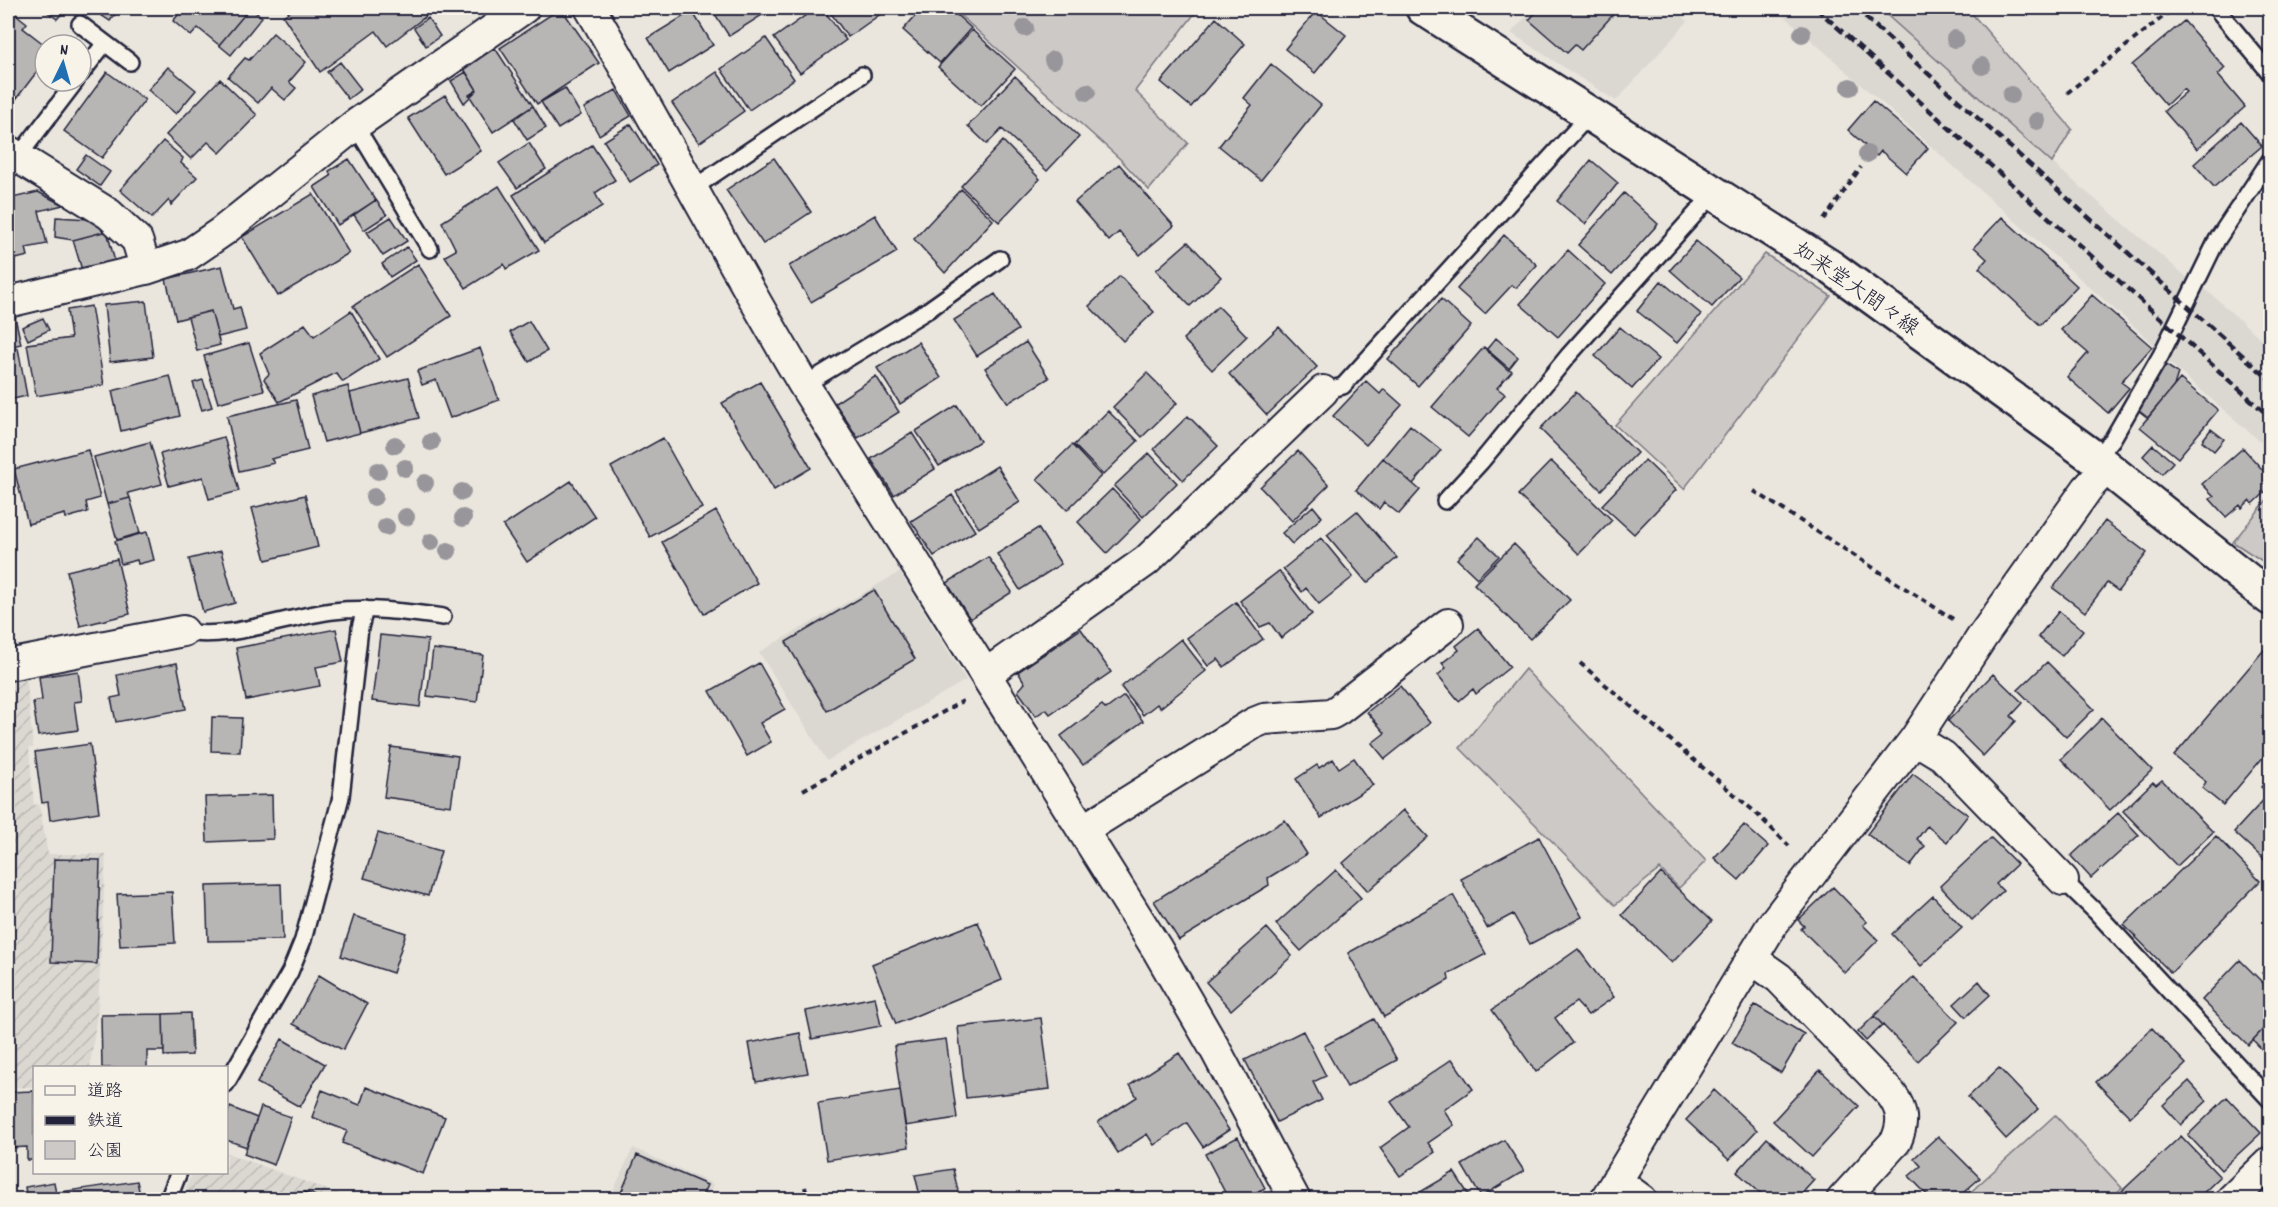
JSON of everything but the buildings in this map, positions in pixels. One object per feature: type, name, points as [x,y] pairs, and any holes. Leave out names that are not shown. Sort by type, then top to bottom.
[{"type":"main road","name":"如来堂大間々線","points":[[1423,8],[1804,250],[2101,463],[2271,598]]},
{"type":"street","points":[[8,302],[146,269],[188,255],[224,231],[355,125],[524,8]]},
{"type":"street","points":[[590,8],[804,385],[1186,997],[1295,1200]]},
{"type":"street","points":[[13,154],[109,214],[137,240],[146,269]]},
{"type":"street","points":[[989,679],[1146,561],[1323,391]]},
{"type":"street","points":[[1642,1200],[1610,1190],[1772,925],[1915,739],[1982,637],[2087,489],[2101,463]]},
{"type":"street","points":[[1083,830],[1254,723],[1264,719],[1331,714],[1448,624]]},
{"type":"street","points":[[8,664],[183,631]]},
{"type":"street","points":[[1915,739],[1943,756],[2063,880]]},
{"type":"street","points":[[1752,959],[1779,978],[1891,1094],[1901,1110],[1901,1129],[1896,1141],[1842,1200]]},
{"type":"street","points":[[2231,1200],[2271,1162]]},
{"type":"lane","points":[[2216,8],[2271,73]]},
{"type":"lane","points":[[80,24],[130,62]]},
{"type":"lane","points":[[93,58],[105,43]]},
{"type":"lane","points":[[692,189],[862,75]]},
{"type":"lane","points":[[13,154],[66,93]]},
{"type":"lane","points":[[1323,391],[1343,386],[1591,113]]},
{"type":"lane","points":[[355,125],[430,249]]},
{"type":"lane","points":[[2101,463],[2161,355],[2217,240],[2271,160]]},
{"type":"lane","points":[[1445,501],[1481,462],[1568,356],[1715,192]]},
{"type":"lane","points":[[804,385],[928,310],[1000,259]]},
{"type":"lane","points":[[183,631],[208,635],[331,611],[364,609],[443,617]]},
{"type":"lane","points":[[228,1080],[290,972],[306,931],[341,797],[364,609]]},
{"type":"lane","points":[[2063,880],[2271,1100]]},
{"type":"lane","points":[[168,1200],[179,1174]]},
{"type":"path","points":[[2067,93],[2174,8]]},
{"type":"path","points":[[1804,250],[1861,167]]},
{"type":"path","points":[[1754,491],[1982,637]]},
{"type":"path","points":[[1580,663],[1755,812],[1815,870]]},
{"type":"path","points":[[803,790],[989,679]]},
{"type":"path","points":[[806,1186],[808,1200]]},
{"type":"path","points":[[1191,1200],[1203,1192]]},
{"type":"shaded area","points":[[1534,8],[1673,8],[1688,21],[1616,101],[1511,33]]},
{"type":"shaded area","points":[[1775,8],[1883,8],[2056,166],[2189,279],[2157,347]]},
{"type":"shaded area","points":[[2202,286],[2270,347],[2270,450],[2166,360]]},
{"type":"shaded area","points":[[900,572],[966,680],[827,761],[759,652]]},
{"type":"shaded area","points":[[26,673],[33,747],[29,748],[34,805],[39,804],[48,854],[106,854],[98,1007],[90,1066],[33,1066],[33,1087],[8,1088],[8,677]]},
{"type":"shaded area","points":[[633,1148],[713,1184],[707,1199],[609,1200]]},
{"type":"shaded area","points":[[228,1153],[352,1199],[181,1200],[192,1174],[228,1174]]},
{"type":"green space","points":[[952,8],[1199,8],[1135,91],[1188,143],[1149,190],[1120,159]]},
{"type":"green space","points":[[1879,8],[1967,8],[2072,129],[2052,163]]},
{"type":"green space","points":[[1765,254],[1831,296],[1684,489],[1615,425]]},
{"type":"green space","points":[[2270,496],[2270,566],[2233,542]]},
{"type":"green space","points":[[1525,669],[1706,861],[1679,888],[1660,869],[1615,905],[1460,748]]},
{"type":"green space","points":[[2055,1115],[2122,1188],[2109,1199],[1963,1199]]},
{"type":"railway","points":[[1816,8],[2270,417]]},
{"type":"railway","points":[[1855,8],[2270,380]]}]
